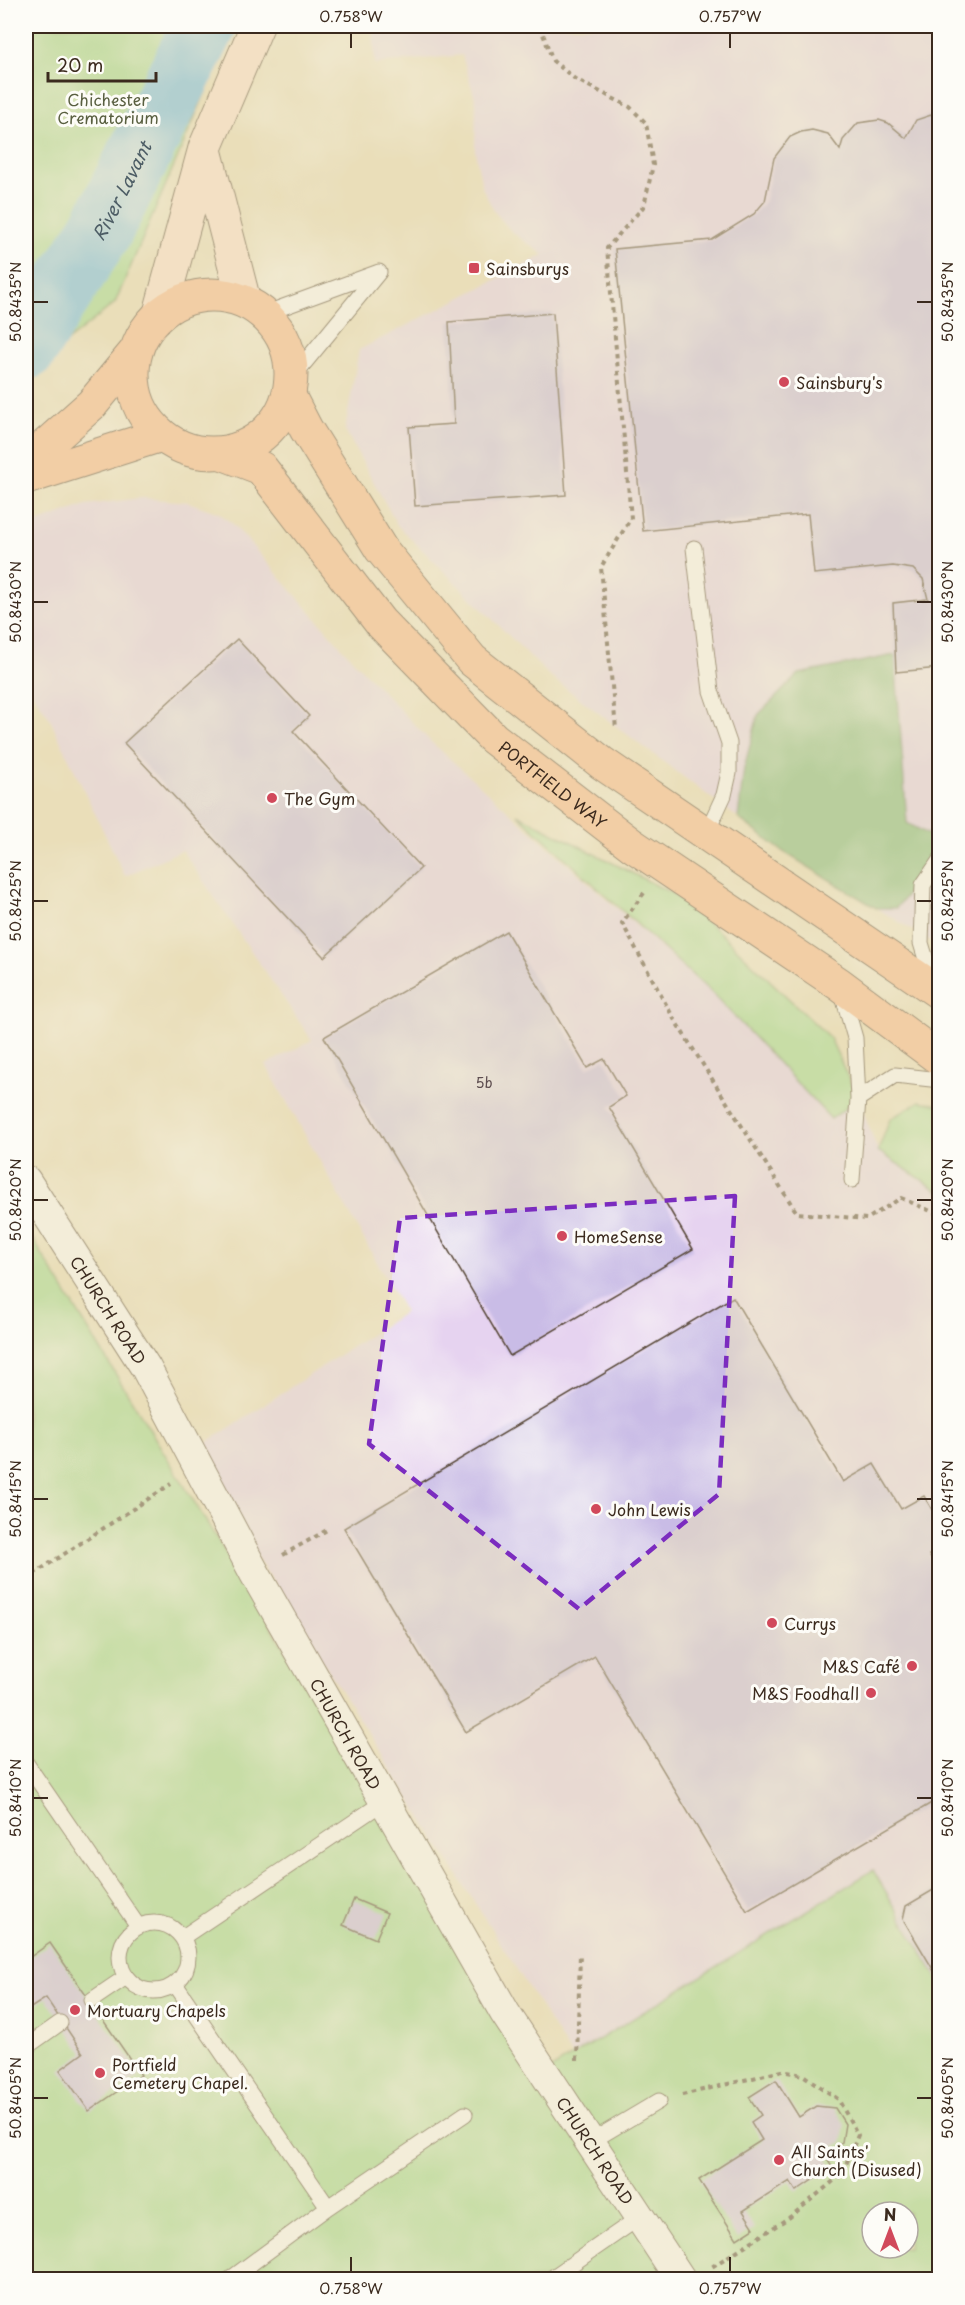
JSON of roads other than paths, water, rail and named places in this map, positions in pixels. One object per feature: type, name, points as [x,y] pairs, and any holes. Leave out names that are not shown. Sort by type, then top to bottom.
[{"type":"main road","points":[[290,387],[282,412],[267,432],[246,446],[222,453],[199,453],[176,445],[161,435],[144,414],[135,395],[132,374],[136,351],[145,330],[160,313],[178,302],[199,295],[221,295],[254,308],[280,332],[289,354],[290,387],[306,429],[381,549],[472,660],[602,762],[938,992]]},
{"type":"main road","points":[[26,463],[92,404],[136,351]]},
{"type":"main road","points":[[26,478],[161,435]]},
{"type":"main road","name":"PORTFIELD WAY","points":[[222,453],[261,468],[380,622],[493,738],[632,845],[839,984],[939,1059]]},
{"type":"street","points":[[160,313],[205,148],[257,26]]},
{"type":"street","points":[[205,148],[254,308]]},
{"type":"street","name":"CHURCH ROAD","points":[[26,1181],[146,1368],[254,1572],[505,2013],[640,2217],[691,2276]]},
{"type":"lane","points":[[254,308],[379,272],[290,387]]},
{"type":"lane","points":[[694,548],[711,691],[729,743],[729,773],[724,795],[706,834]]},
{"type":"lane","points":[[938,992],[926,967],[921,943],[923,885],[939,860]]},
{"type":"lane","points":[[839,984],[855,1038],[858,1099],[852,1180]]},
{"type":"lane","points":[[858,1099],[895,1076],[939,1080]]},
{"type":"lane","points":[[26,1763],[138,1926]]},
{"type":"lane","points":[[183,1937],[385,1801]]},
{"type":"lane","points":[[147,1923],[167,1925],[183,1937],[187,1947],[187,1967],[176,1984],[155,1992],[144,1990],[126,1977],[121,1966],[122,1943],[138,1926],[147,1923]]},
{"type":"lane","points":[[92,2000],[126,1977]]},
{"type":"lane","points":[[176,1984],[328,2207]]},
{"type":"lane","points":[[26,2047],[60,2023]]},
{"type":"lane","points":[[582,2130],[659,2101]]},
{"type":"lane","points":[[229,2280],[328,2207],[465,2114]]},
{"type":"lane","points":[[549,2280],[640,2217]]},
{"type":"waterway","name":"River Lavant","points":[[26,348],[102,228],[204,26]]},
{"type":"place","name":"Sainsburys","points":[[474,268]]},
{"type":"place","name":"Sainsbury's","points":[[784,382]]},
{"type":"place","name":"The Gym","points":[[272,798]]},
{"type":"place","name":"HomeSense","points":[[562,1236]]},
{"type":"place","name":"John Lewis","points":[[596,1509]]},
{"type":"place","name":"Currys","points":[[772,1623]]},
{"type":"place","name":"M&S Café","points":[[912,1666]]},
{"type":"place","name":"M&S Foodhall","points":[[871,1693]]},
{"type":"place","name":"Mortuary Chapels","points":[[75,2010]]},
{"type":"place","name":"Portfield Cemetery Chapel.","points":[[100,2073]]},
{"type":"place","name":"All Saints' Church (Disused)","points":[[779,2160]]},
{"type":"park label","name":"Chichester Crematorium","points":[[108,108]]}]
